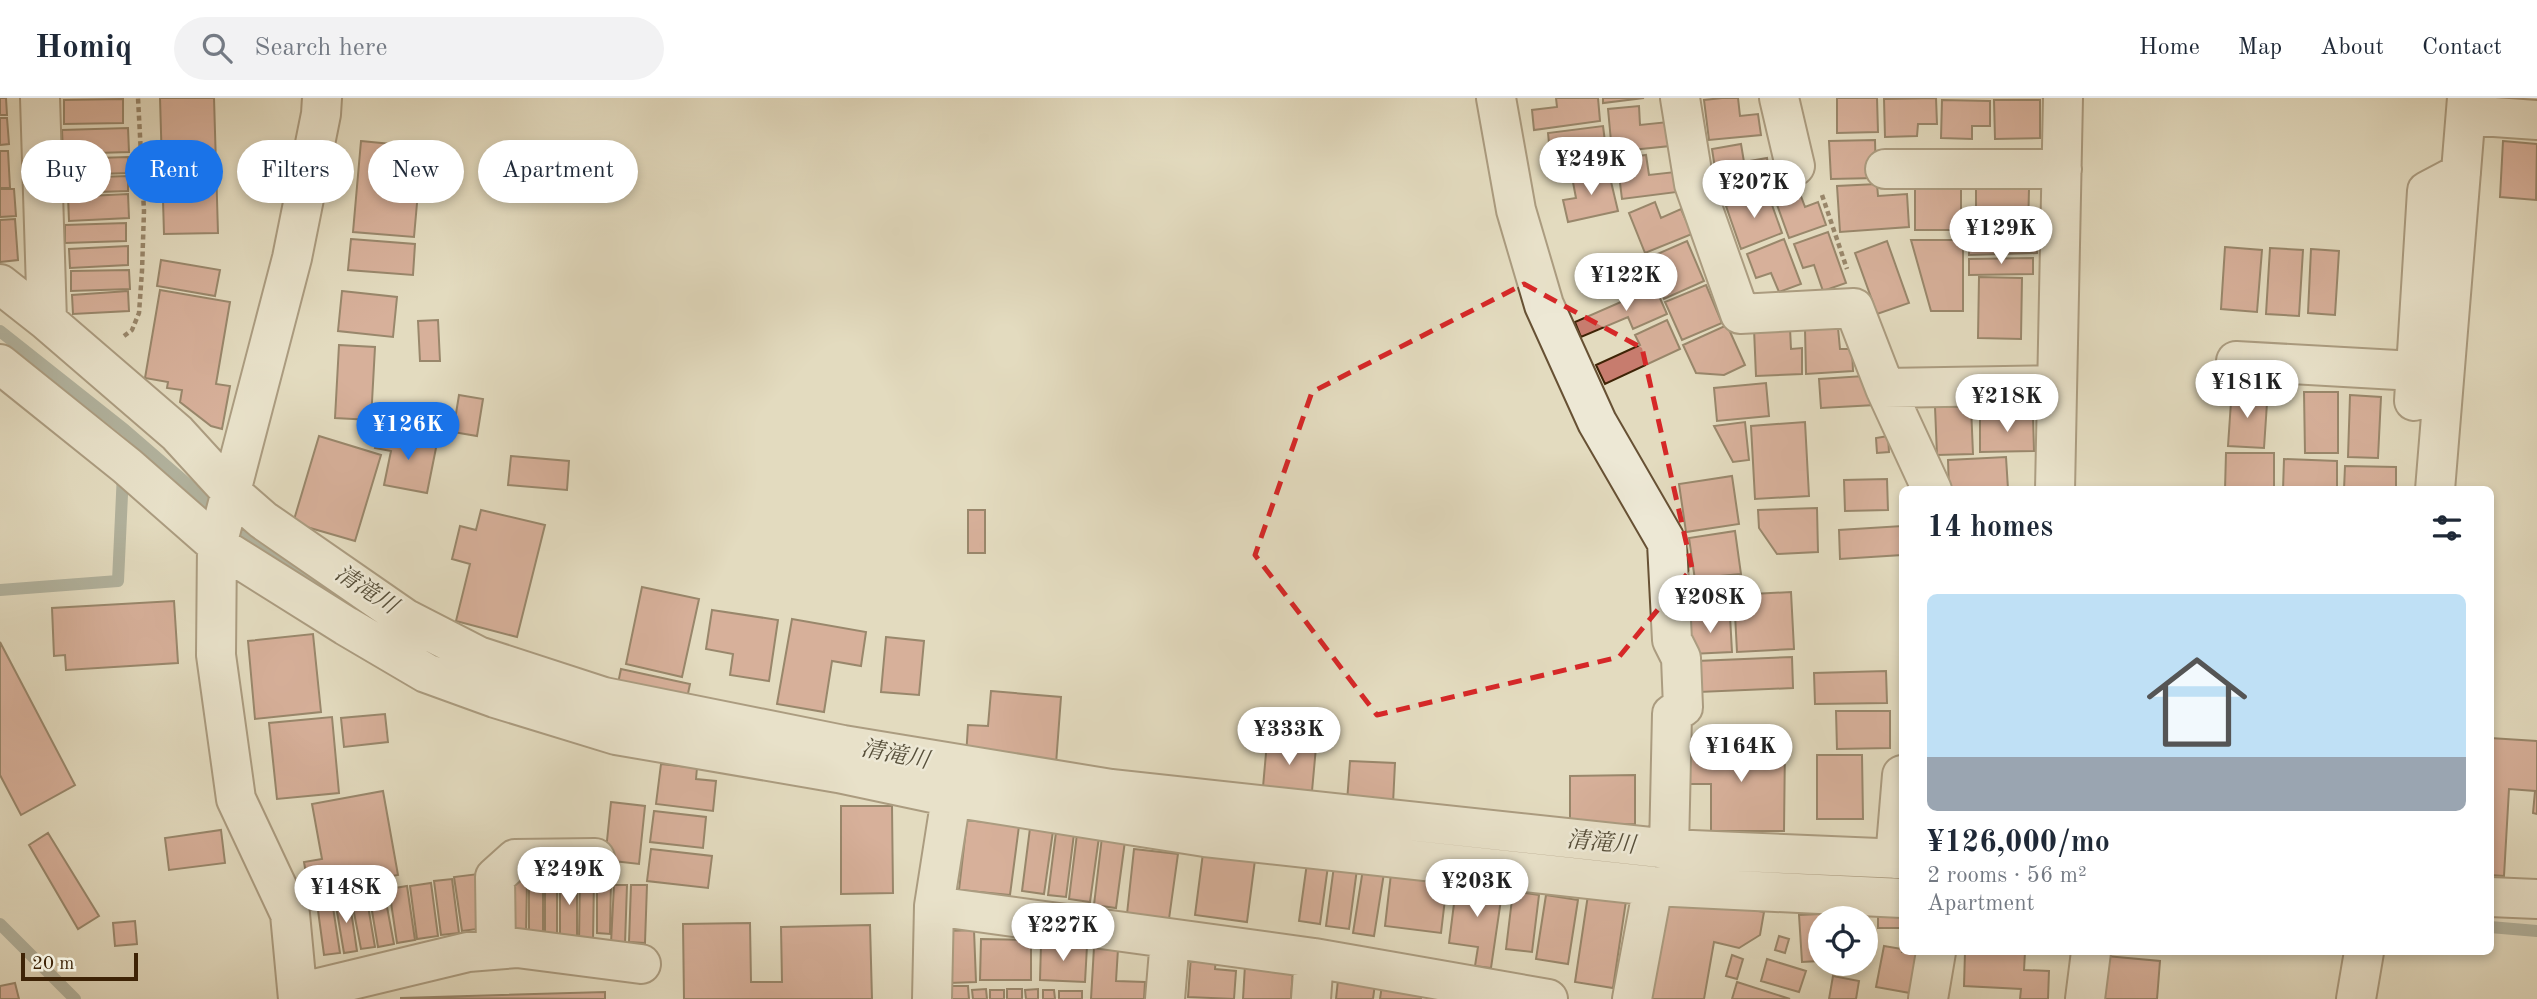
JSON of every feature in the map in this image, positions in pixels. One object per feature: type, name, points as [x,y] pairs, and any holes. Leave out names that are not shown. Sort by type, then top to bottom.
[{"type":"street","points":[[40,98],[47,321]]},
{"type":"street","points":[[321,98],[321,114],[292,258],[224,517],[216,655],[236,799],[290,914],[298,996],[468,952],[496,949],[517,948],[641,964]]},
{"type":"street","points":[[1496,98],[1516,210],[1544,304],[1597,422],[1667,542],[1672,640],[1681,658],[1683,707],[1672,714],[1669,849]]},
{"type":"street","points":[[1679,98],[1694,184],[1740,314],[1854,308],[1885,388],[1930,486]]},
{"type":"street","points":[[1779,98],[1796,166]]},
{"type":"street","points":[[2054,486],[2063,98]]},
{"type":"street","points":[[2435,486],[2467,106],[2537,120]]},
{"type":"street","points":[[1885,169],[2062,169]]},
{"type":"street","points":[[2236,361],[2414,386],[2427,191],[2461,173]]},
{"type":"street","points":[[0,284],[177,433],[224,517]]},
{"type":"street","points":[[0,364],[127,466],[224,517],[346,626],[426,673],[495,698],[615,735],[840,759]]},
{"type":"street","points":[[1885,388],[2057,384]]},
{"type":"street","points":[[224,517],[263,520],[406,619],[478,656],[604,697],[840,759],[954,780],[1205,837],[1653,886],[1899,898]]},
{"type":"street","points":[[954,780],[1111,789],[1669,849],[1899,859]]},
{"type":"street","points":[[932,999],[934,906],[954,780]]},
{"type":"street","points":[[496,949],[495,877],[515,859],[595,858]]},
{"type":"street","points":[[1632,999],[1653,886]]},
{"type":"street","points":[[2494,897],[2537,899]]},
{"type":"street","points":[[934,906],[1314,958],[1549,999]]},
{"type":"street","points":[[1165,999],[1170,939]]},
{"type":"street","points":[[1928,999],[1935,955]]},
{"type":"street","points":[[2085,999],[2091,955]]},
{"type":"street","points":[[2356,999],[2363,955]]},
{"type":"street","points":[[1311,999],[1314,958]]},
{"type":"path","points":[[86,355],[111,345],[132,330],[139,313],[144,211],[138,98]]},
{"type":"path","points":[[1796,166],[1812,167],[1854,289],[1854,308]]},
{"type":"highlighted area","points":[[1524,284],[1642,348],[1692,568],[1619,657],[1377,715],[1255,555],[1312,392]]},
{"type":"building","points":[[0,98],[6,98],[7,115],[0,115]]},
{"type":"building","points":[[160,98],[214,98],[215,140],[161,140]]},
{"type":"building","points":[[1556,98],[1598,98],[1600,121],[1534,130],[1532,110],[1557,107]]},
{"type":"building","points":[[1603,98],[1644,98],[1603,103]]},
{"type":"building","points":[[1738,98],[1740,116],[1758,114],[1761,135],[1709,140],[1704,100]]},
{"type":"building","points":[[1837,98],[1877,98],[1878,132],[1837,133]]},
{"type":"building","points":[[1936,98],[1937,124],[1918,124],[1917,136],[1885,137],[1884,99]]},
{"type":"building","points":[[123,99],[123,123],[64,124],[64,100]]},
{"type":"building","points":[[1942,100],[1990,101],[1990,126],[1972,126],[1972,139],[1941,138]]},
{"type":"building","points":[[1994,100],[2040,100],[2040,138],[1995,139]]},
{"type":"building","points":[[1639,106],[1640,125],[1668,122],[1670,146],[1612,152],[1608,109]]},
{"type":"building","points":[[0,118],[7,118],[9,144],[0,145]]},
{"type":"building","points":[[1603,126],[1608,165],[1568,169],[1567,163],[1551,164],[1548,133]]},
{"type":"building","points":[[128,128],[128,140],[125,140],[125,152],[111,153],[111,140],[62,140],[62,130]]},
{"type":"building","points":[[1875,140],[1876,178],[1831,179],[1829,141]]},
{"type":"building","points":[[361,141],[368,142],[368,203],[417,203],[414,237],[353,232]]},
{"type":"building","points":[[2503,141],[2537,144],[2536,200],[2500,197]]},
{"type":"building","points":[[1741,144],[1744,162],[1767,158],[1770,179],[1718,188],[1712,149]]},
{"type":"building","points":[[0,151],[8,151],[10,188],[0,188]]},
{"type":"building","points":[[1646,155],[1649,175],[1675,172],[1677,192],[1622,199],[1617,159]]},
{"type":"building","points":[[125,157],[125,173],[111,174],[111,158]]},
{"type":"building","points":[[1608,169],[1618,211],[1568,222],[1563,200],[1576,198],[1572,177]]},
{"type":"building","points":[[125,176],[125,191],[111,192],[111,177]]},
{"type":"building","points":[[1795,180],[1805,207],[1818,202],[1826,225],[1789,238],[1771,188]]},
{"type":"building","points":[[1877,184],[1878,196],[1907,194],[1909,227],[1840,232],[1837,186]]},
{"type":"building","points":[[1976,188],[2029,189],[2028,230],[1976,230]]},
{"type":"building","points":[[0,189],[14,189],[16,216],[0,217]]},
{"type":"building","points":[[1915,189],[1961,189],[1961,230],[1915,230]]},
{"type":"building","points":[[1767,191],[1782,233],[1741,249],[1726,206]]},
{"type":"building","points":[[125,194],[129,218],[69,221],[68,203],[111,203],[111,195]]},
{"type":"building","points":[[1655,202],[1661,218],[1681,209],[1692,234],[1645,253],[1629,213]]},
{"type":"building","points":[[163,203],[217,203],[218,233],[164,234]]},
{"type":"building","points":[[15,219],[18,260],[0,262],[0,220]]},
{"type":"building","points":[[126,223],[126,241],[65,243],[65,225]]},
{"type":"building","points":[[1828,232],[1846,283],[1823,291],[1814,265],[1803,268],[1794,244]]},
{"type":"building","points":[[2037,236],[2037,253],[1969,255],[1969,237]]},
{"type":"building","points":[[351,239],[415,244],[413,275],[348,270]]},
{"type":"building","points":[[1784,239],[1801,284],[1779,292],[1771,273],[1756,278],[1747,254]]},
{"type":"building","points":[[1911,240],[1963,240],[1963,311],[1931,311]]},
{"type":"building","points":[[1687,241],[1704,281],[1664,299],[1646,259]]},
{"type":"building","points":[[1887,241],[1909,303],[1877,314],[1855,253]]},
{"type":"building","points":[[128,246],[128,265],[70,268],[69,249]]},
{"type":"building","points":[[2225,247],[2262,250],[2257,312],[2221,309]]},
{"type":"building","points":[[2270,248],[2303,250],[2299,316],[2266,314]]},
{"type":"building","points":[[2311,249],[2339,251],[2335,315],[2308,313]]},
{"type":"building","points":[[2033,258],[2033,274],[1969,275],[1969,259]]},
{"type":"building","points":[[161,260],[220,270],[215,296],[157,286]]},
{"type":"building","points":[[129,270],[130,289],[71,291],[71,271]]},
{"type":"building","points":[[1979,277],[2022,278],[2021,339],[1978,338]]},
{"type":"building","points":[[1706,285],[1722,323],[1682,340],[1665,302]]},
{"type":"building","points":[[1655,287],[1667,314],[1633,329],[1628,317],[1581,337],[1575,322]]},
{"type":"building","points":[[160,290],[230,302],[216,384],[230,386],[222,429],[211,426],[180,402],[182,390],[167,388],[168,382],[145,378]]},
{"type":"building","points":[[128,291],[129,311],[73,314],[72,295]]},
{"type":"building","points":[[342,291],[397,297],[393,337],[338,331]]},
{"type":"building","points":[[438,320],[440,361],[420,361],[418,321]]},
{"type":"building","points":[[1667,320],[1680,349],[1605,384],[1596,365],[1640,345],[1635,335]]},
{"type":"building","points":[[1727,325],[1745,365],[1724,375],[1696,373],[1683,345]]},
{"type":"building","points":[[1790,328],[1791,349],[1802,348],[1802,374],[1756,376],[1754,329]]},
{"type":"building","points":[[1838,328],[1840,349],[1852,349],[1853,371],[1806,374],[1805,329]]},
{"type":"building","points":[[339,345],[375,347],[371,420],[335,418]]},
{"type":"building","points":[[1864,376],[1875,405],[1821,408],[1819,379]]},
{"type":"building","points":[[1766,383],[1769,416],[1717,421],[1714,388]]},
{"type":"building","points":[[2232,387],[2253,389],[2253,402],[2267,403],[2264,448],[2228,446]]},
{"type":"building","points":[[2304,392],[2338,392],[2338,453],[2305,453]]},
{"type":"building","points":[[459,395],[483,399],[477,436],[453,432]]},
{"type":"building","points":[[2350,395],[2381,397],[2378,458],[2348,457]]},
{"type":"building","points":[[1971,406],[1973,454],[1937,455],[1935,407]]},
{"type":"building","points":[[2033,416],[2034,451],[1980,452],[1980,417]]},
{"type":"building","points":[[1745,422],[1749,460],[1733,462],[1714,426]]},
{"type":"building","points":[[1805,422],[1809,496],[1755,499],[1751,426]]},
{"type":"building","points":[[379,432],[437,443],[427,493],[384,485],[391,451],[375,448]]},
{"type":"building","points":[[319,436],[381,455],[355,541],[293,523]]},
{"type":"building","points":[[1888,436],[1889,452],[1877,453],[1876,438]]},
{"type":"building","points":[[2226,453],[2274,453],[2274,486],[2225,486]]},
{"type":"building","points":[[511,456],[569,461],[567,490],[508,485]]},
{"type":"building","points":[[2006,457],[2008,486],[1949,486],[1948,460]]},
{"type":"building","points":[[2284,459],[2337,461],[2337,486],[2283,486]]},
{"type":"building","points":[[2345,466],[2396,467],[2396,486],[2344,486]]},
{"type":"building","points":[[1732,476],[1739,524],[1686,532],[1679,484]]},
{"type":"building","points":[[1887,479],[1888,510],[1845,511],[1844,480]]},
{"type":"building","points":[[1817,508],[1818,552],[1777,554],[1759,528],[1758,510]]},
{"type":"building","points":[[481,510],[545,525],[517,637],[456,621],[470,564],[452,559],[460,526],[476,530]]},
{"type":"building","points":[[968,510],[985,510],[985,553],[968,553]]},
{"type":"building","points":[[1899,526],[1899,555],[1840,559],[1839,530]]},
{"type":"building","points":[[1735,531],[1741,574],[1721,576],[1725,604],[1699,608],[1689,538]]},
{"type":"building","points":[[642,587],[699,599],[682,677],[626,664]]},
{"type":"building","points":[[1791,592],[1794,649],[1737,652],[1734,595]]},
{"type":"building","points":[[174,601],[178,663],[66,670],[65,655],[54,656],[52,608]]},
{"type":"building","points":[[712,610],[778,620],[769,681],[730,675],[733,654],[706,649]]},
{"type":"building","points":[[1730,616],[1732,652],[1691,654],[1689,618]]},
{"type":"building","points":[[792,619],[866,632],[861,666],[832,661],[824,712],[777,704]]},
{"type":"building","points":[[313,634],[321,712],[255,719],[248,641]]},
{"type":"building","points":[[886,637],[924,641],[919,695],[881,692]]},
{"type":"building","points":[[0,642],[75,785],[21,815],[0,775]]},
{"type":"building","points":[[1792,657],[1793,688],[1699,692],[1697,661]]},
{"type":"building","points":[[621,669],[690,684],[686,703],[617,688]]},
{"type":"building","points":[[1886,671],[1887,703],[1815,704],[1814,673]]},
{"type":"building","points":[[991,691],[1061,697],[1056,764],[966,757],[968,725],[988,726]]},
{"type":"building","points":[[1836,711],[1890,711],[1890,748],[1837,749]]},
{"type":"building","points":[[385,714],[388,742],[344,747],[341,718]]},
{"type":"building","points":[[332,717],[339,793],[277,799],[269,723]]},
{"type":"building","points":[[2494,738],[2537,741],[2537,814],[2533,813],[2535,791],[2509,789],[2504,876],[2494,875]]},
{"type":"building","points":[[1267,742],[1316,747],[1312,791],[1263,787]]},
{"type":"building","points":[[1687,742],[1785,743],[1784,831],[1711,831],[1711,784],[1687,784]]},
{"type":"building","points":[[1817,755],[1862,755],[1863,819],[1817,819]]},
{"type":"building","points":[[1350,761],[1395,763],[1393,804],[1347,802]]},
{"type":"building","points":[[661,764],[697,768],[696,779],[716,781],[713,811],[656,804]]},
{"type":"building","points":[[1635,775],[1635,824],[1570,825],[1570,776]]},
{"type":"building","points":[[383,791],[398,875],[309,891],[304,862],[322,859],[312,804]]},
{"type":"building","points":[[611,802],[645,806],[639,864],[605,860]]},
{"type":"building","points":[[841,806],[892,806],[893,893],[841,894]]},
{"type":"building","points":[[654,811],[706,817],[703,848],[650,842]]},
{"type":"building","points":[[967,820],[1019,826],[1010,895],[959,890]]},
{"type":"building","points":[[1030,828],[1053,831],[1044,894],[1022,891]]},
{"type":"building","points":[[221,830],[225,863],[169,870],[165,838]]},
{"type":"building","points":[[1056,832],[1074,834],[1066,897],[1048,895]]},
{"type":"building","points":[[48,833],[99,916],[78,929],[29,845]]},
{"type":"building","points":[[1077,834],[1099,837],[1090,902],[1069,899]]},
{"type":"building","points":[[1102,837],[1125,841],[1116,908],[1094,905]]},
{"type":"building","points":[[651,849],[712,856],[708,888],[647,881]]},
{"type":"building","points":[[1134,849],[1178,854],[1169,919],[1127,914]]},
{"type":"building","points":[[1203,853],[1255,860],[1247,922],[1195,915]]},
{"type":"building","points":[[1307,863],[1328,866],[1320,924],[1299,921]]},
{"type":"building","points":[[1334,866],[1357,869],[1349,929],[1326,926]]},
{"type":"building","points":[[1363,869],[1384,873],[1374,936],[1353,933]]},
{"type":"building","points":[[478,874],[485,928],[462,931],[454,877]]},
{"type":"building","points":[[1391,874],[1447,882],[1441,933],[1385,926]]},
{"type":"building","points":[[545,877],[557,877],[557,938],[545,938]]},
{"type":"building","points":[[560,877],[577,877],[577,938],[560,937]]},
{"type":"building","points":[[580,878],[594,878],[593,940],[579,941]]},
{"type":"building","points":[[452,879],[459,933],[441,935],[434,881]]},
{"type":"building","points":[[529,879],[543,880],[543,937],[529,936]]},
{"type":"building","points":[[511,880],[527,881],[526,935],[510,935]]},
{"type":"building","points":[[597,880],[611,880],[610,934],[597,933]]},
{"type":"building","points":[[1457,880],[1503,886],[1491,968],[1475,966],[1478,947],[1449,943]]},
{"type":"building","points":[[431,883],[438,936],[417,939],[410,886]]},
{"type":"building","points":[[614,885],[627,885],[625,944],[611,943]]},
{"type":"building","points":[[631,885],[647,885],[645,943],[629,942]]},
{"type":"building","points":[[407,886],[415,940],[397,943],[389,889]]},
{"type":"building","points":[[384,891],[394,944],[378,947],[369,893]]},
{"type":"building","points":[[1513,891],[1539,895],[1532,952],[1506,949]]},
{"type":"building","points":[[1657,892],[1764,912],[1760,935],[1739,948],[1714,942],[1704,999],[1637,999]]},
{"type":"building","points":[[366,894],[375,947],[361,949],[351,897]]},
{"type":"building","points":[[1546,895],[1578,900],[1568,964],[1536,959]]},
{"type":"building","points":[[1588,895],[1626,901],[1613,988],[1575,982]]},
{"type":"building","points":[[349,897],[357,951],[344,953],[335,900]]},
{"type":"building","points":[[332,901],[340,953],[324,955],[317,903]]},
{"type":"building","points":[[1799,915],[1808,915],[1808,962],[1802,962]]},
{"type":"building","points":[[1899,915],[1899,928],[1878,928],[1878,916]]},
{"type":"building","points":[[135,921],[137,944],[115,946],[113,923]]},
{"type":"building","points":[[750,923],[751,982],[782,982],[781,927],[870,925],[872,999],[684,999],[683,924]]},
{"type":"building","points":[[974,930],[976,982],[949,983],[947,931]]},
{"type":"building","points":[[1779,936],[1789,939],[1785,953],[1775,950]]},
{"type":"building","points":[[981,939],[1031,940],[1031,980],[980,980]]},
{"type":"building","points":[[1041,944],[1087,946],[1085,982],[1040,980]]},
{"type":"building","points":[[1884,946],[1899,948],[1899,955],[1916,955],[1910,993],[1876,987]]},
{"type":"building","points":[[1094,947],[1118,949],[1116,981],[1145,982],[1144,999],[1091,999]]},
{"type":"building","points":[[1732,955],[1743,959],[1737,979],[1726,976]]},
{"type":"building","points":[[1965,955],[2025,955],[2024,970],[2049,971],[2048,999],[2020,999],[2021,989],[1964,986]]},
{"type":"building","points":[[1191,956],[1216,958],[1215,969],[1236,971],[1234,999],[1188,997]]},
{"type":"building","points":[[2106,956],[2160,961],[2157,999],[2102,999]]},
{"type":"building","points":[[1767,959],[1806,971],[1799,992],[1761,981]]},
{"type":"building","points":[[1245,965],[1293,969],[1291,999],[1243,999]]},
{"type":"building","points":[[1833,976],[1859,981],[1856,999],[1829,999]]},
{"type":"building","points":[[1338,980],[1375,984],[1373,999],[1336,999]]},
{"type":"building","points":[[1737,982],[1790,999],[1732,999]]},
{"type":"building","points":[[15,983],[19,999],[0,999],[0,986]]},
{"type":"building","points":[[1382,985],[1422,990],[1421,999],[1380,999]]},
{"type":"building","points":[[946,986],[968,986],[969,999],[946,999]]},
{"type":"building","points":[[986,989],[987,999],[973,999],[972,990]]},
{"type":"building","points":[[1007,989],[1022,989],[1022,999],[1007,999]]},
{"type":"building","points":[[1038,989],[1038,999],[1026,999],[1025,990]]},
{"type":"building","points":[[990,990],[1004,990],[1004,999],[990,999]]},
{"type":"building","points":[[1043,990],[1054,990],[1055,999],[1043,999]]},
{"type":"building","points":[[1059,991],[1082,991],[1082,999],[1059,999]]},
{"type":"building","points":[[605,992],[605,999],[400,998]]},
{"type":"waterway","name":"清滝川","points":[[0,331],[125,430],[251,539],[377,623]]},
{"type":"waterway","points":[[0,590],[118,581],[123,473]]},
{"type":"waterway","points":[[0,924],[75,999]]},
{"type":"waterway","name":"清滝川","points":[[2494,927],[2537,931]]}]
